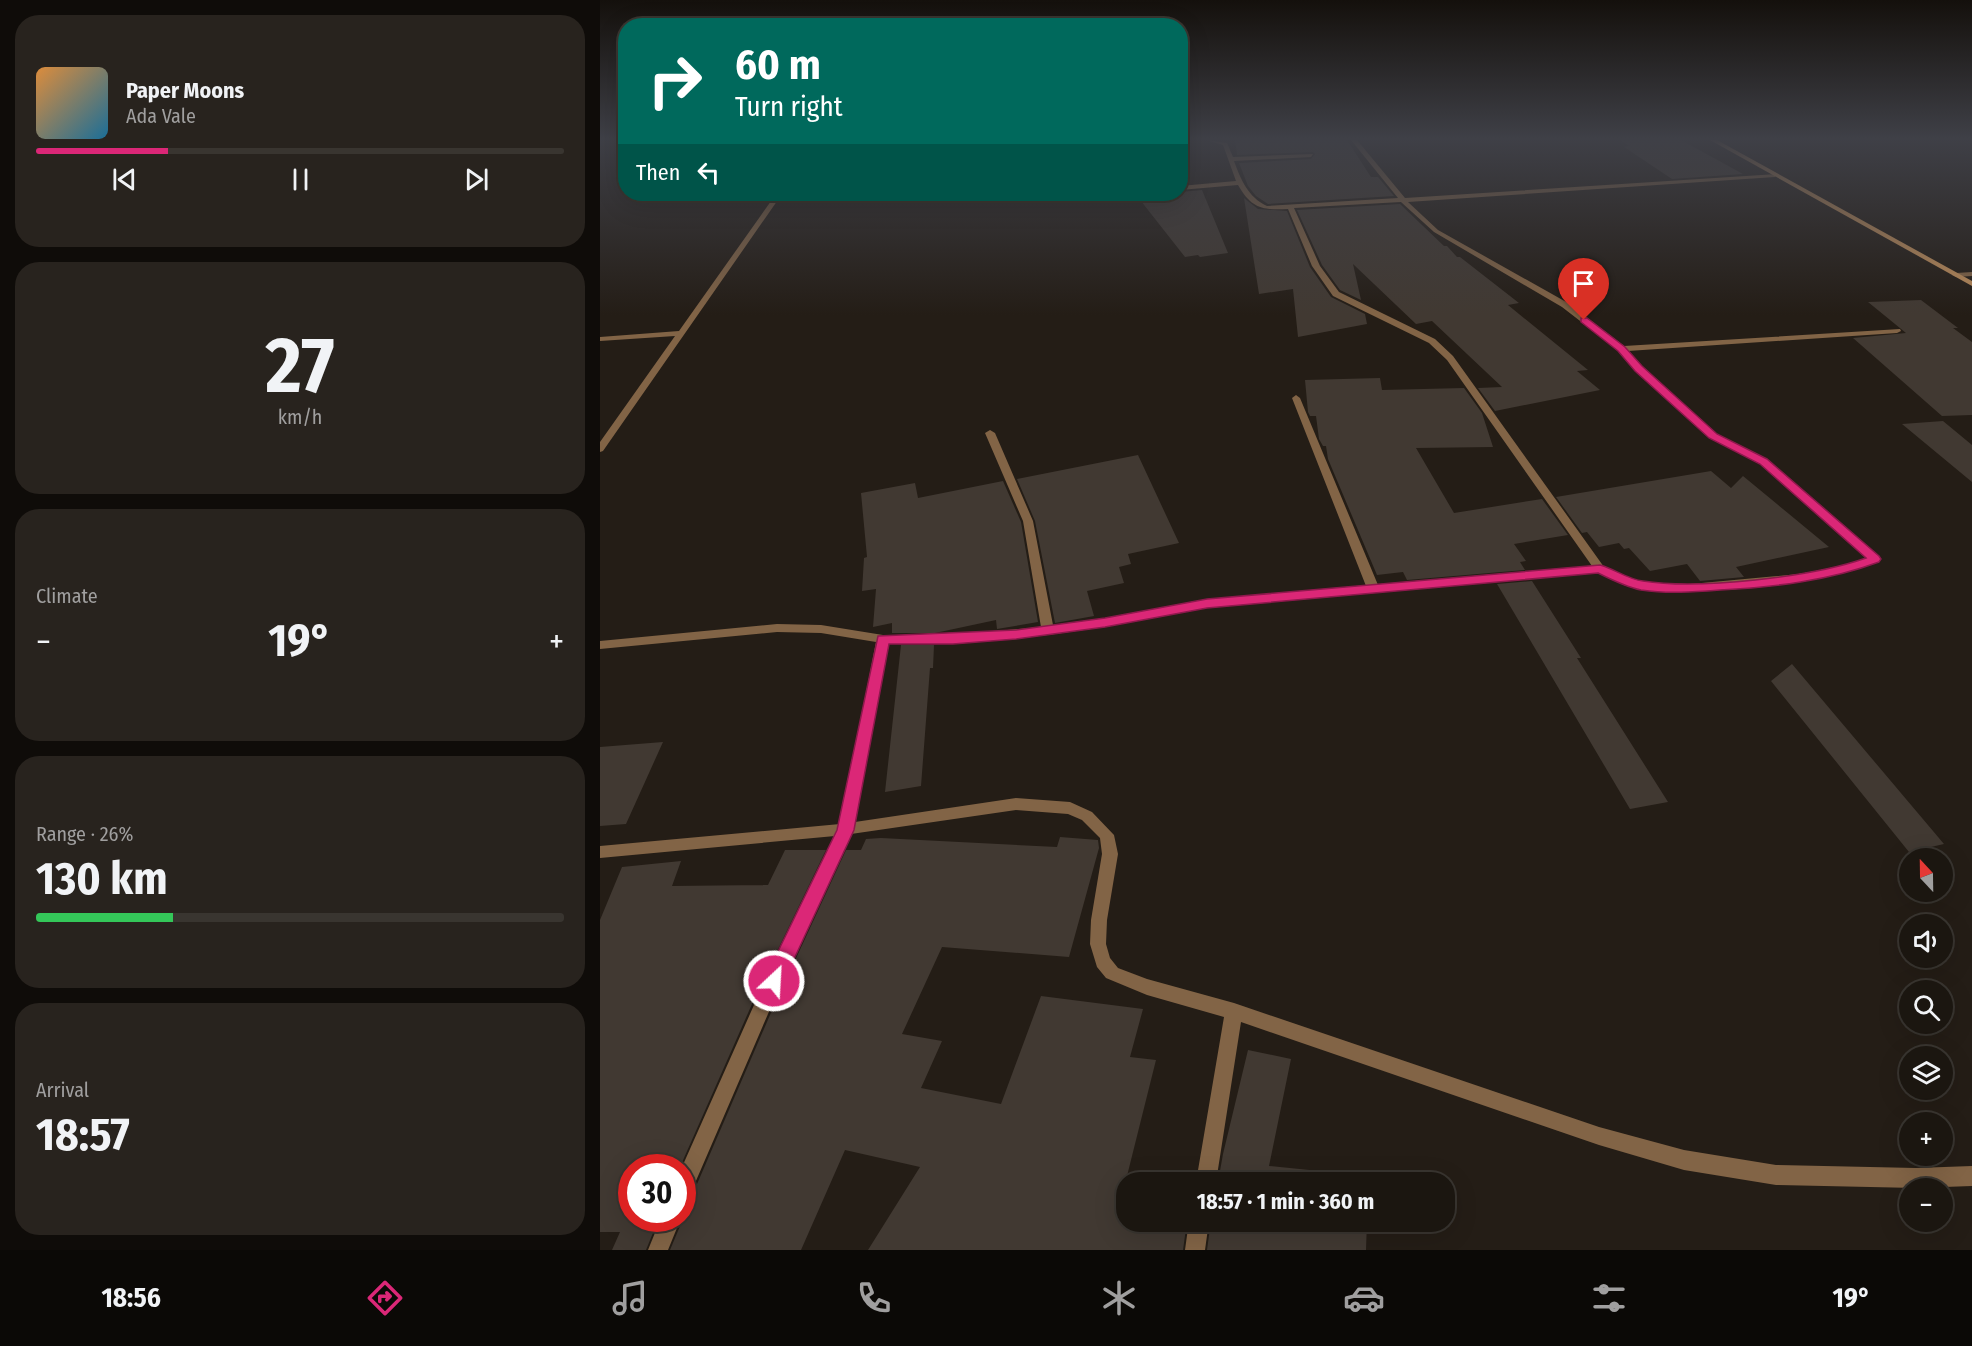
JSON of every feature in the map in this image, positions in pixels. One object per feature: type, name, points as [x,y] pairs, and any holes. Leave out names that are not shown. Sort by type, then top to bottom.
[{"type":"main road","points":[[1817,198],[1972,284]]},
{"type":"street","points":[[1254,198],[1263,207],[1291,208],[1428,198]]},
{"type":"street","points":[[1291,208],[1316,266],[1336,294],[1432,341],[1450,358],[1600,569],[1617,578],[1640,585],[1676,589],[1747,584],[1811,576],[1851,568],[1875,559],[1764,461],[1713,436],[1638,369],[1622,349],[1565,305],[1480,259],[1436,231],[1403,200]]},
{"type":"street","points":[[600,449],[774,201]]},
{"type":"street","points":[[1956,275],[1972,274]]},
{"type":"street","points":[[1622,349],[1897,331]]},
{"type":"street","points":[[600,339],[681,333]]},
{"type":"street","points":[[1296,398],[1374,590]]},
{"type":"street","points":[[990,433],[1028,521],[1048,631]]},
{"type":"street","points":[[600,645],[777,628],[821,629],[883,639],[953,639],[1048,631],[1207,603],[1600,569]]},
{"type":"street","points":[[696,1158],[764,1002],[846,830],[883,639]]},
{"type":"street","points":[[600,852],[846,830],[1016,804],[1059,806],[1087,816],[1107,835],[1110,845],[1109,867],[1099,920],[1098,944],[1103,962],[1112,973],[1234,1011],[1599,1136],[1684,1160],[1776,1175],[1916,1178],[1972,1176]]},
{"type":"street","points":[[1208,1172],[1234,1011]]},
{"type":"street","points":[[658,1250],[665,1232]]},
{"type":"street","points":[[1194,1250],[1197,1232]]},
{"type":"building","points":[[1188,198],[1205,198],[1228,253],[1185,257],[1141,201],[1188,201]]},
{"type":"building","points":[[1244,198],[1258,209],[1287,211],[1310,267],[1331,297],[1365,314],[1367,324],[1298,337],[1293,289],[1259,294]]},
{"type":"building","points":[[1260,198],[1357,198],[1268,204]]},
{"type":"building","points":[[1400,204],[1457,257],[1519,303],[1508,305],[1588,370],[1577,371],[1600,390],[1495,411],[1478,388],[1502,387],[1432,321],[1416,324],[1353,264],[1361,300],[1340,290],[1322,265],[1297,210]]},
{"type":"building","points":[[1921,300],[1958,328],[1953,328],[1972,342],[1972,415],[1942,416],[1853,338],[1906,333],[1868,302]]},
{"type":"building","points":[[1380,378],[1382,390],[1464,388],[1482,413],[1493,447],[1416,448],[1454,513],[1542,499],[1568,535],[1514,544],[1526,561],[1520,562],[1525,570],[1407,580],[1403,572],[1377,575],[1328,459],[1326,446],[1323,446],[1319,439],[1316,416],[1310,416],[1308,412],[1305,380]]},
{"type":"building","points":[[1943,421],[1972,445],[1972,482],[1902,424]]},
{"type":"building","points":[[1138,455],[1179,543],[1128,554],[1131,564],[1119,567],[1124,583],[1087,591],[1094,616],[1055,623],[1035,521],[1017,479]]},
{"type":"building","points":[[1711,471],[1731,488],[1743,476],[1829,547],[1736,567],[1744,577],[1700,581],[1687,564],[1650,571],[1629,548],[1624,549],[1619,543],[1599,547],[1587,532],[1582,533],[1556,497]]},
{"type":"building","points":[[1003,481],[1021,522],[1038,622],[997,629],[996,620],[935,633],[892,633],[892,623],[873,627],[876,589],[862,591],[864,558],[867,557],[861,493],[915,483],[918,498]]},
{"type":"building","points":[[1532,581],[1581,658],[1577,658],[1668,802],[1630,809],[1497,584]]},
{"type":"building","points":[[901,645],[934,645],[933,668],[930,668],[921,786],[885,792]]},
{"type":"building","points":[[1792,664],[1944,844],[1926,848],[1906,848],[1771,681]]},
{"type":"building","points":[[663,742],[626,824],[600,826],[600,747]]},
{"type":"building","points":[[1060,837],[1098,840],[1099,848],[1069,957],[942,947],[902,1034],[942,1041],[921,1088],[1001,1104],[1041,996],[1143,1009],[1130,1057],[1156,1060],[1128,1172],[1116,1172],[1116,1232],[1185,1232],[1183,1250],[868,1250],[920,1167],[845,1150],[801,1250],[670,1250],[678,1232],[696,1232],[696,1186],[773,1008],[846,850],[861,850],[866,839],[881,838],[1057,847]]},
{"type":"building","points":[[785,850],[826,850],[756,995],[686,1154],[618,1154],[618,1232],[600,1232],[600,920],[622,867],[681,861],[672,886],[768,885]]},
{"type":"building","points":[[1248,1050],[1291,1059],[1269,1166],[1329,1172],[1220,1172]]},
{"type":"building","points":[[620,1232],[653,1232],[646,1250],[612,1250]]},
{"type":"building","points":[[1209,1232],[1367,1232],[1366,1250],[1207,1250]]},
{"type":"route","points":[[774,981],[846,830],[883,639],[953,639],[1048,631],[1105,623],[1207,603],[1600,569],[1617,578],[1640,585],[1676,589],[1747,584],[1811,576],[1851,568],[1875,559],[1764,461],[1713,436],[1638,369],[1622,349],[1584,320]]}]
